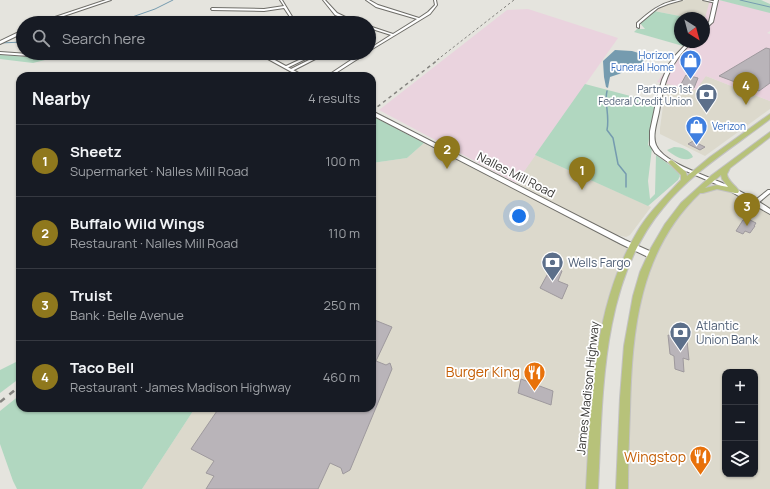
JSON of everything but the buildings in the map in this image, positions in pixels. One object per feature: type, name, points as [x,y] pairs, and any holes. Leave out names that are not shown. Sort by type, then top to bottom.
[{"type":"main road","name":"James Madison Highway","points":[[592,489],[604,344],[616,284],[632,247],[639,233],[658,207],[680,186],[770,116]]},
{"type":"main road","points":[[622,489],[627,349],[638,289],[650,255],[674,218],[697,193],[770,134]]},
{"type":"main road","points":[[671,162],[684,174],[684,181],[680,186]]},
{"type":"main road","points":[[727,168],[724,174],[725,179],[737,192]]},
{"type":"main road","points":[[697,193],[714,187],[737,192]]},
{"type":"street","points":[[60,16],[109,0]]},
{"type":"street","points":[[280,0],[291,16]]},
{"type":"street","points":[[324,0],[336,14],[341,16]]},
{"type":"street","points":[[367,0],[377,6],[419,19]]},
{"type":"street","points":[[376,46],[419,19],[436,5],[435,0]]},
{"type":"street","points":[[638,27],[638,24],[656,7],[680,0]]},
{"type":"street","points":[[704,0],[716,1],[710,23]]},
{"type":"street","points":[[212,9],[264,10],[285,7]]},
{"type":"street","points":[[376,29],[393,35]]},
{"type":"street","points":[[0,43],[16,35]]},
{"type":"street","points":[[684,48],[677,55],[665,75],[657,108],[653,145],[659,153],[671,162],[737,192],[770,212]]},
{"type":"street","points":[[0,53],[16,54]]},
{"type":"street","points":[[272,60],[295,72]]},
{"type":"street","points":[[286,67],[301,60]]},
{"type":"street","points":[[291,70],[311,60]]},
{"type":"street","points":[[335,72],[353,60]]},
{"type":"street","name":"Nalles Mill Road","points":[[376,115],[650,255]]},
{"type":"street","points":[[755,203],[770,192]]},
{"type":"shaded area","points":[[686,0],[700,0],[712,3],[710,15],[710,12],[674,12],[674,15],[654,11],[665,4]]},
{"type":"shaded area","points":[[710,0],[719,0],[770,12],[770,31],[767,33],[770,34],[770,101],[706,76],[696,90],[657,82],[683,48],[710,48],[710,12],[707,12]]},
{"type":"shaded area","points":[[528,9],[618,38],[516,183],[379,110],[507,10]]},
{"type":"shaded area","points":[[706,76],[770,101],[770,109],[705,156],[660,134],[660,128],[666,84]]},
{"type":"shaded area","points":[[424,143],[632,247],[616,284],[588,489],[142,489],[192,412],[376,412],[376,162],[407,158]]},
{"type":"shaded area","points":[[535,155],[651,207],[630,235],[626,237],[612,234],[516,183]]},
{"type":"shaded area","points":[[712,180],[770,213],[770,489],[624,489],[633,312],[663,232]]},
{"type":"green space","points":[[719,0],[761,0],[770,4],[770,13]]},
{"type":"green space","points":[[654,11],[674,15],[674,43],[634,32],[637,29],[645,29],[640,23]]},
{"type":"green space","points":[[0,55],[16,56],[16,60],[45,60],[33,63],[0,59]]},
{"type":"green space","points":[[585,84],[638,98],[654,107],[652,138],[649,139],[648,145],[652,148],[648,181],[650,199],[655,194],[656,155],[679,172],[680,176],[678,180],[648,206],[535,155]]},
{"type":"green space","points":[[376,118],[424,143],[407,158],[376,162]]},
{"type":"green space","points":[[674,147],[685,149],[690,152],[693,157],[690,159],[683,159],[667,150]]},
{"type":"green space","points":[[16,362],[16,381],[0,393],[0,370]]},
{"type":"green space","points":[[16,398],[16,412],[192,412],[142,489],[17,489],[0,444],[0,411]]},
{"type":"water","points":[[615,50],[632,51],[645,55],[645,58],[643,62],[610,77],[608,88],[606,87],[604,77],[603,61]]},
{"type":"waterway","points":[[135,16],[155,9],[173,0]]},
{"type":"waterway","points":[[740,0],[770,7]]},
{"type":"waterway","points":[[0,43],[16,42]]},
{"type":"waterway","points":[[607,91],[607,130],[613,138],[618,164],[626,174],[626,187]]},
{"type":"railway","points":[[437,60],[514,0]]},
{"type":"railway","points":[[376,108],[439,59]]},
{"type":"railway","points":[[0,402],[16,389]]},
{"type":"place","name":"Horizon Funeral Home","points":[[690,80]]},
{"type":"place","name":"Taco Bell","points":[[746,105]]},
{"type":"place","name":"Partners 1st Federal Credit Union","points":[[707,114]]},
{"type":"place","name":"Verizon","points":[[696,146]]},
{"type":"place","name":"Buffalo Wild Wings","points":[[447,169]]},
{"type":"place","name":"Sheetz","points":[[582,190]]},
{"type":"place","name":"Truist","points":[[747,226]]},
{"type":"place","name":"Wells Fargo","points":[[553,282]]},
{"type":"place","name":"Atlantic Union Bank","points":[[680,352]]},
{"type":"place","name":"Burger King","points":[[535,392]]},
{"type":"place","name":"Wingstop","points":[[701,476]]}]
